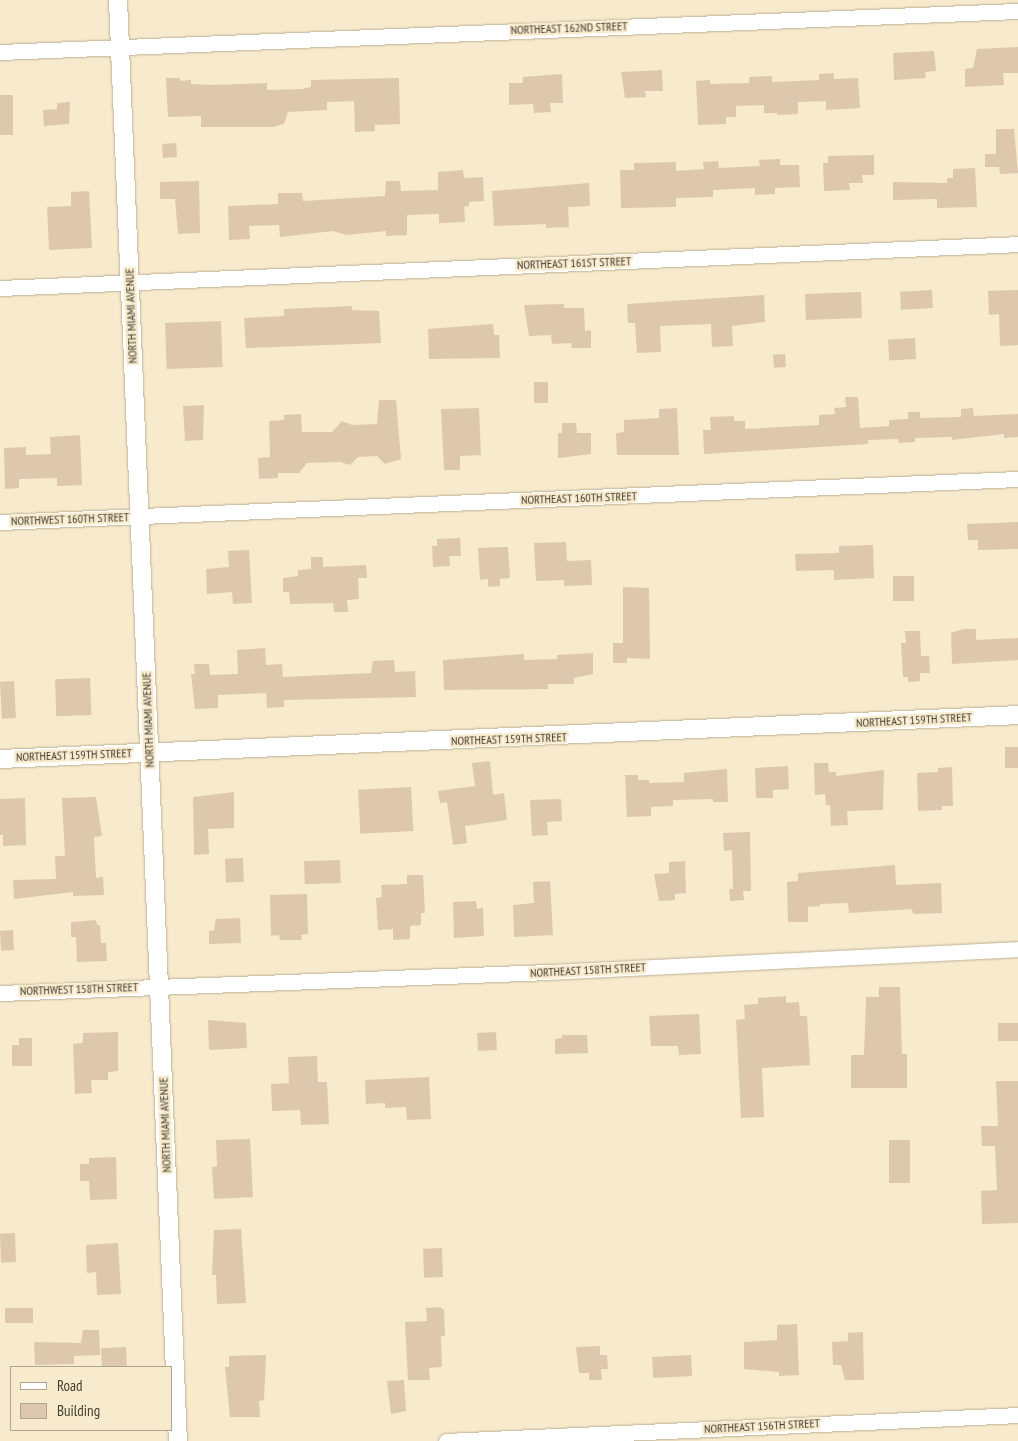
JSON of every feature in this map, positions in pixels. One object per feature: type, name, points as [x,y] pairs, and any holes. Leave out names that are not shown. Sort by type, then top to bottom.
[{"type":"street","name":"NORTH MIAMI AVENUE","points":[[118,0],[178,1441]]},
{"type":"street","name":"NORTHEAST 162ND STREET","points":[[0,52],[1018,11]]},
{"type":"street","name":"NORTHEAST 161ST STREET","points":[[0,288],[1018,244]]},
{"type":"street","name":"NORTHEAST 160TH STREET","points":[[140,516],[1018,479]]},
{"type":"street","name":"NORTHWEST 160TH STREET","points":[[0,522],[140,516]]},
{"type":"street","name":"NORTHEAST 159TH STREET","points":[[0,759],[1018,715]]},
{"type":"street","name":"NORTHEAST 158TH STREET","points":[[159,986],[549,972],[1018,949]]},
{"type":"street","name":"NORTHWEST 158TH STREET","points":[[0,993],[159,986]]},
{"type":"street","name":"NORTHEAST 156TH STREET","points":[[446,1441],[1018,1415]]},
{"type":"building","points":[[1018,47],[1018,73],[1003,73],[1004,85],[965,87],[965,69],[973,68],[977,49]]},
{"type":"building","points":[[934,51],[936,71],[925,72],[926,78],[894,80],[893,53]]},
{"type":"building","points":[[662,70],[663,91],[645,91],[646,97],[625,98],[621,72]]},
{"type":"building","points":[[834,73],[834,79],[858,78],[860,108],[826,110],[826,101],[798,102],[798,114],[777,115],[777,113],[764,113],[764,105],[736,106],[736,117],[726,117],[726,124],[698,125],[696,81],[710,80],[710,84],[749,83],[749,77],[772,76],[772,82],[819,80],[819,74]]},
{"type":"building","points":[[562,74],[563,103],[550,103],[551,112],[534,113],[533,104],[509,105],[509,83],[523,83],[523,77]]},
{"type":"building","points":[[166,78],[180,78],[180,81],[191,80],[191,84],[211,85],[267,83],[267,90],[311,87],[311,80],[399,78],[400,124],[375,125],[375,131],[355,132],[354,101],[327,102],[327,110],[288,112],[284,124],[273,127],[201,127],[201,116],[168,117]]},
{"type":"building","points":[[0,95],[13,95],[13,135],[0,135]]},
{"type":"building","points":[[70,102],[69,124],[44,126],[43,110],[57,109],[57,103]]},
{"type":"building","points":[[996,129],[1014,129],[1018,173],[1000,174],[999,167],[985,167],[985,154],[996,154]]},
{"type":"building","points":[[176,143],[177,157],[163,158],[162,144]]},
{"type":"building","points":[[874,155],[874,175],[862,175],[863,183],[849,183],[850,190],[824,191],[823,163],[828,163],[828,156]]},
{"type":"building","points":[[780,159],[780,165],[799,165],[800,187],[775,188],[775,194],[755,195],[755,188],[713,190],[713,197],[676,198],[676,207],[621,208],[620,170],[634,170],[634,163],[676,162],[676,171],[704,169],[703,162],[718,161],[719,168],[760,166],[759,160]]},
{"type":"building","points":[[975,168],[977,207],[937,208],[937,199],[893,200],[893,182],[947,183],[947,178],[953,178],[953,169]]},
{"type":"building","points":[[463,170],[464,178],[483,177],[484,201],[469,202],[469,206],[464,207],[465,222],[439,223],[439,214],[407,215],[407,235],[386,236],[386,231],[346,235],[333,231],[280,237],[279,225],[249,226],[250,239],[229,240],[228,206],[278,204],[278,193],[302,193],[303,201],[385,196],[386,181],[400,181],[401,191],[438,190],[438,172]]},
{"type":"building","points":[[199,181],[200,233],[178,234],[175,199],[160,199],[160,182]]},
{"type":"building","points":[[589,183],[590,206],[568,207],[569,227],[546,228],[546,224],[494,226],[492,191]]},
{"type":"building","points":[[89,191],[92,248],[49,250],[47,207],[71,206],[71,192]]},
{"type":"building","points":[[932,290],[933,308],[901,310],[900,292]]},
{"type":"building","points":[[1018,290],[1018,345],[1000,346],[999,314],[989,315],[988,291]]},
{"type":"building","points":[[861,292],[862,318],[806,320],[805,294]]},
{"type":"building","points":[[764,295],[765,322],[732,326],[733,346],[712,347],[711,324],[660,326],[661,352],[637,353],[635,323],[628,323],[627,304]]},
{"type":"building","points":[[564,304],[564,308],[584,308],[585,331],[591,330],[591,348],[572,348],[571,343],[552,344],[551,335],[529,336],[524,305]]},
{"type":"building","points":[[352,306],[352,310],[379,311],[381,343],[246,348],[244,318],[284,316],[284,309]]},
{"type":"building","points":[[221,321],[223,367],[167,369],[165,323]]},
{"type":"building","points":[[493,324],[494,335],[499,335],[500,358],[429,359],[428,329]]},
{"type":"building","points":[[915,338],[916,359],[889,360],[888,339]]},
{"type":"building","points":[[785,354],[786,367],[774,368],[773,355]]},
{"type":"building","points":[[534,382],[548,382],[548,403],[534,403]]},
{"type":"building","points":[[845,397],[858,397],[860,428],[889,426],[889,420],[908,419],[908,412],[920,412],[920,418],[961,417],[961,409],[973,408],[974,416],[1018,414],[1018,437],[1004,438],[1004,434],[952,440],[952,437],[915,438],[915,442],[899,443],[898,439],[868,440],[868,444],[704,454],[703,430],[711,430],[710,417],[734,416],[734,421],[745,421],[745,429],[819,425],[819,415],[835,414],[834,408],[846,407]]},
{"type":"building","points":[[379,400],[396,400],[401,459],[385,464],[377,456],[358,457],[350,465],[340,462],[307,463],[299,473],[278,473],[278,478],[259,479],[258,458],[270,457],[269,421],[284,420],[284,415],[301,414],[302,432],[332,432],[342,421],[352,425],[377,424]]},
{"type":"building","points":[[204,405],[203,440],[185,441],[183,406]]},
{"type":"building","points":[[479,408],[481,455],[460,456],[460,470],[444,470],[441,409]]},
{"type":"building","points":[[677,408],[679,455],[617,455],[616,433],[624,432],[624,420],[659,418],[659,409]]},
{"type":"building","points":[[562,423],[576,423],[577,433],[591,433],[591,454],[558,458],[558,433],[562,433]]},
{"type":"building","points":[[80,435],[82,485],[57,486],[57,478],[19,479],[19,488],[5,489],[4,448],[26,447],[26,455],[51,454],[50,437]]},
{"type":"building","points":[[1018,522],[1018,549],[978,550],[978,540],[968,540],[967,524]]},
{"type":"building","points":[[460,538],[461,556],[449,556],[450,566],[433,567],[432,546],[437,546],[437,539]]},
{"type":"building","points":[[566,542],[567,561],[591,560],[592,585],[564,586],[564,580],[536,581],[534,543]]},
{"type":"building","points":[[873,545],[874,578],[834,580],[834,570],[796,571],[795,554],[839,553],[839,546]]},
{"type":"building","points":[[508,547],[510,578],[500,579],[500,586],[488,587],[488,579],[480,580],[478,548]]},
{"type":"building","points":[[249,550],[252,603],[233,604],[232,592],[207,594],[206,569],[229,567],[228,551]]},
{"type":"building","points":[[311,557],[323,557],[323,567],[366,565],[367,578],[358,578],[359,599],[347,600],[348,612],[334,612],[333,603],[290,604],[289,592],[283,592],[283,578],[298,576],[298,570],[311,569]]},
{"type":"building","points":[[893,576],[914,576],[914,601],[893,601]]},
{"type":"building","points":[[623,587],[649,588],[650,659],[627,658],[627,663],[613,663],[613,643],[623,643]]},
{"type":"building","points":[[963,629],[976,629],[976,640],[1018,638],[1018,660],[952,664],[951,633]]},
{"type":"building","points":[[905,631],[920,631],[921,656],[929,656],[930,673],[920,673],[920,681],[908,682],[908,677],[903,677],[901,643],[906,643]]},
{"type":"building","points":[[265,648],[266,665],[282,664],[283,677],[371,673],[373,661],[394,660],[395,672],[415,671],[416,697],[284,700],[284,707],[267,708],[266,693],[218,695],[218,708],[195,709],[191,674],[195,674],[194,664],[209,664],[210,675],[238,674],[237,650]]},
{"type":"building","points":[[593,653],[593,674],[574,678],[574,684],[548,684],[548,689],[444,690],[443,660],[524,654],[524,660],[557,659],[557,655]]},
{"type":"building","points":[[90,678],[91,715],[56,716],[55,679]]},
{"type":"building","points":[[14,681],[16,718],[2,719],[0,682]]},
{"type":"building","points":[[1005,747],[1018,747],[1018,768],[1005,768]]},
{"type":"building","points":[[490,761],[493,795],[504,793],[507,820],[465,826],[467,843],[453,845],[447,802],[440,803],[438,791],[475,786],[472,763]]},
{"type":"building","points":[[814,763],[828,763],[829,772],[836,772],[836,776],[884,770],[883,810],[847,811],[848,825],[831,826],[830,805],[826,805],[825,794],[815,795]]},
{"type":"building","points":[[788,766],[789,789],[773,790],[773,798],[756,798],[755,768]]},
{"type":"building","points":[[952,767],[953,806],[942,806],[942,810],[918,811],[917,773],[938,772],[938,768]]},
{"type":"building","points":[[727,769],[728,802],[713,802],[713,799],[673,800],[673,806],[651,807],[651,816],[627,817],[625,775],[638,775],[638,780],[649,780],[649,783],[684,782],[684,773]]},
{"type":"building","points":[[411,787],[413,831],[360,834],[358,790]]},
{"type":"building","points":[[234,792],[234,828],[208,829],[209,854],[194,855],[193,797]]},
{"type":"building","points":[[96,797],[102,836],[94,837],[96,878],[103,877],[104,895],[73,896],[73,892],[14,899],[13,880],[56,879],[55,856],[65,856],[62,798]]},
{"type":"building","points":[[25,798],[26,845],[3,846],[3,835],[0,835],[0,799]]},
{"type":"building","points":[[561,799],[562,821],[547,822],[548,835],[532,836],[530,800]]},
{"type":"building","points":[[750,832],[751,891],[743,891],[744,900],[730,901],[729,889],[733,889],[732,850],[724,851],[723,833]]},
{"type":"building","points":[[243,858],[244,882],[226,883],[225,859]]},
{"type":"building","points":[[340,860],[341,883],[305,884],[304,861]]},
{"type":"building","points":[[685,861],[686,893],[675,894],[675,900],[659,901],[654,874],[669,873],[669,862]]},
{"type":"building","points":[[895,865],[896,885],[941,883],[942,913],[913,914],[912,909],[849,913],[848,903],[820,904],[820,906],[808,907],[808,922],[788,922],[787,882],[798,881],[798,873]]},
{"type":"building","points":[[407,875],[423,875],[425,913],[421,913],[421,925],[410,926],[410,939],[393,940],[393,929],[378,930],[376,898],[382,897],[381,885],[407,884]]},
{"type":"building","points":[[550,881],[553,935],[514,937],[513,905],[534,903],[533,882]]},
{"type":"building","points":[[307,894],[308,934],[301,935],[302,940],[280,940],[279,935],[271,936],[270,895]]},
{"type":"building","points":[[476,901],[477,909],[483,908],[484,936],[454,938],[453,902]]},
{"type":"building","points":[[240,918],[241,943],[209,944],[209,931],[214,930],[216,919]]},
{"type":"building","points":[[96,920],[97,925],[100,925],[101,943],[106,943],[107,961],[77,962],[76,937],[71,937],[71,922]]},
{"type":"building","points":[[13,930],[14,950],[1,951],[0,931]]},
{"type":"building","points":[[879,987],[900,987],[902,1054],[907,1054],[907,1088],[851,1088],[851,1055],[864,1055],[866,997],[879,997]]},
{"type":"building","points":[[786,996],[786,1003],[799,1002],[800,1016],[807,1016],[810,1065],[762,1068],[764,1117],[741,1118],[736,1020],[745,1019],[744,1005],[758,1004],[758,998]]},
{"type":"building","points":[[699,1014],[701,1054],[679,1055],[678,1046],[651,1046],[649,1016]]},
{"type":"building","points":[[208,1020],[246,1023],[247,1048],[209,1050]]},
{"type":"building","points":[[998,1023],[1018,1023],[1018,1041],[998,1041]]},
{"type":"building","points":[[118,1032],[118,1071],[108,1072],[108,1080],[91,1080],[92,1093],[75,1094],[73,1044],[83,1043],[83,1033]]},
{"type":"building","points":[[496,1032],[497,1050],[478,1051],[477,1033]]},
{"type":"building","points":[[562,1035],[587,1035],[588,1053],[555,1054],[555,1039],[562,1038]]},
{"type":"building","points":[[19,1038],[32,1038],[32,1066],[12,1066],[12,1045],[19,1045]]},
{"type":"building","points":[[317,1056],[318,1082],[327,1082],[329,1124],[301,1125],[300,1110],[272,1111],[271,1084],[289,1083],[288,1057]]},
{"type":"building","points":[[429,1077],[431,1119],[407,1120],[406,1107],[385,1108],[385,1103],[366,1104],[365,1080]]},
{"type":"building","points":[[996,1081],[1018,1081],[1018,1223],[982,1224],[981,1191],[997,1190],[995,1146],[982,1146],[981,1126],[998,1126]]},
{"type":"building","points":[[250,1139],[253,1197],[214,1199],[212,1167],[217,1166],[216,1140]]},
{"type":"building","points":[[889,1140],[910,1140],[910,1183],[889,1183]]},
{"type":"building","points":[[116,1157],[117,1199],[90,1200],[89,1181],[80,1181],[80,1164],[89,1164],[89,1158]]},
{"type":"building","points":[[241,1229],[246,1303],[217,1304],[216,1275],[212,1275],[214,1230]]},
{"type":"building","points":[[15,1233],[16,1262],[1,1263],[0,1234]]},
{"type":"building","points":[[118,1243],[121,1294],[97,1295],[96,1272],[87,1273],[86,1245]]},
{"type":"building","points":[[442,1248],[443,1277],[424,1278],[423,1249]]},
{"type":"building","points":[[440,1307],[444,1310],[445,1336],[441,1336],[442,1367],[429,1368],[430,1380],[408,1380],[405,1322],[427,1321],[426,1308]]},
{"type":"building","points":[[5,1308],[33,1308],[33,1323],[5,1323]]},
{"type":"building","points":[[797,1324],[799,1375],[779,1376],[779,1372],[744,1369],[744,1342],[777,1340],[777,1325]]},
{"type":"building","points":[[83,1330],[99,1330],[100,1355],[74,1356],[74,1364],[35,1365],[34,1342],[81,1343]]},
{"type":"building","points":[[863,1332],[864,1380],[845,1380],[841,1365],[833,1365],[832,1342],[848,1341],[848,1333]]},
{"type":"building","points":[[600,1346],[600,1355],[607,1355],[608,1369],[601,1369],[602,1380],[589,1380],[589,1373],[579,1373],[576,1347]]},
{"type":"building","points":[[126,1347],[127,1366],[102,1366],[101,1348]]},
{"type":"building","points":[[266,1355],[264,1400],[259,1401],[260,1417],[230,1417],[225,1367],[229,1367],[229,1356]]},
{"type":"building","points":[[691,1355],[692,1376],[653,1378],[652,1357]]},
{"type":"building","points":[[404,1380],[406,1411],[391,1414],[387,1381]]}]
